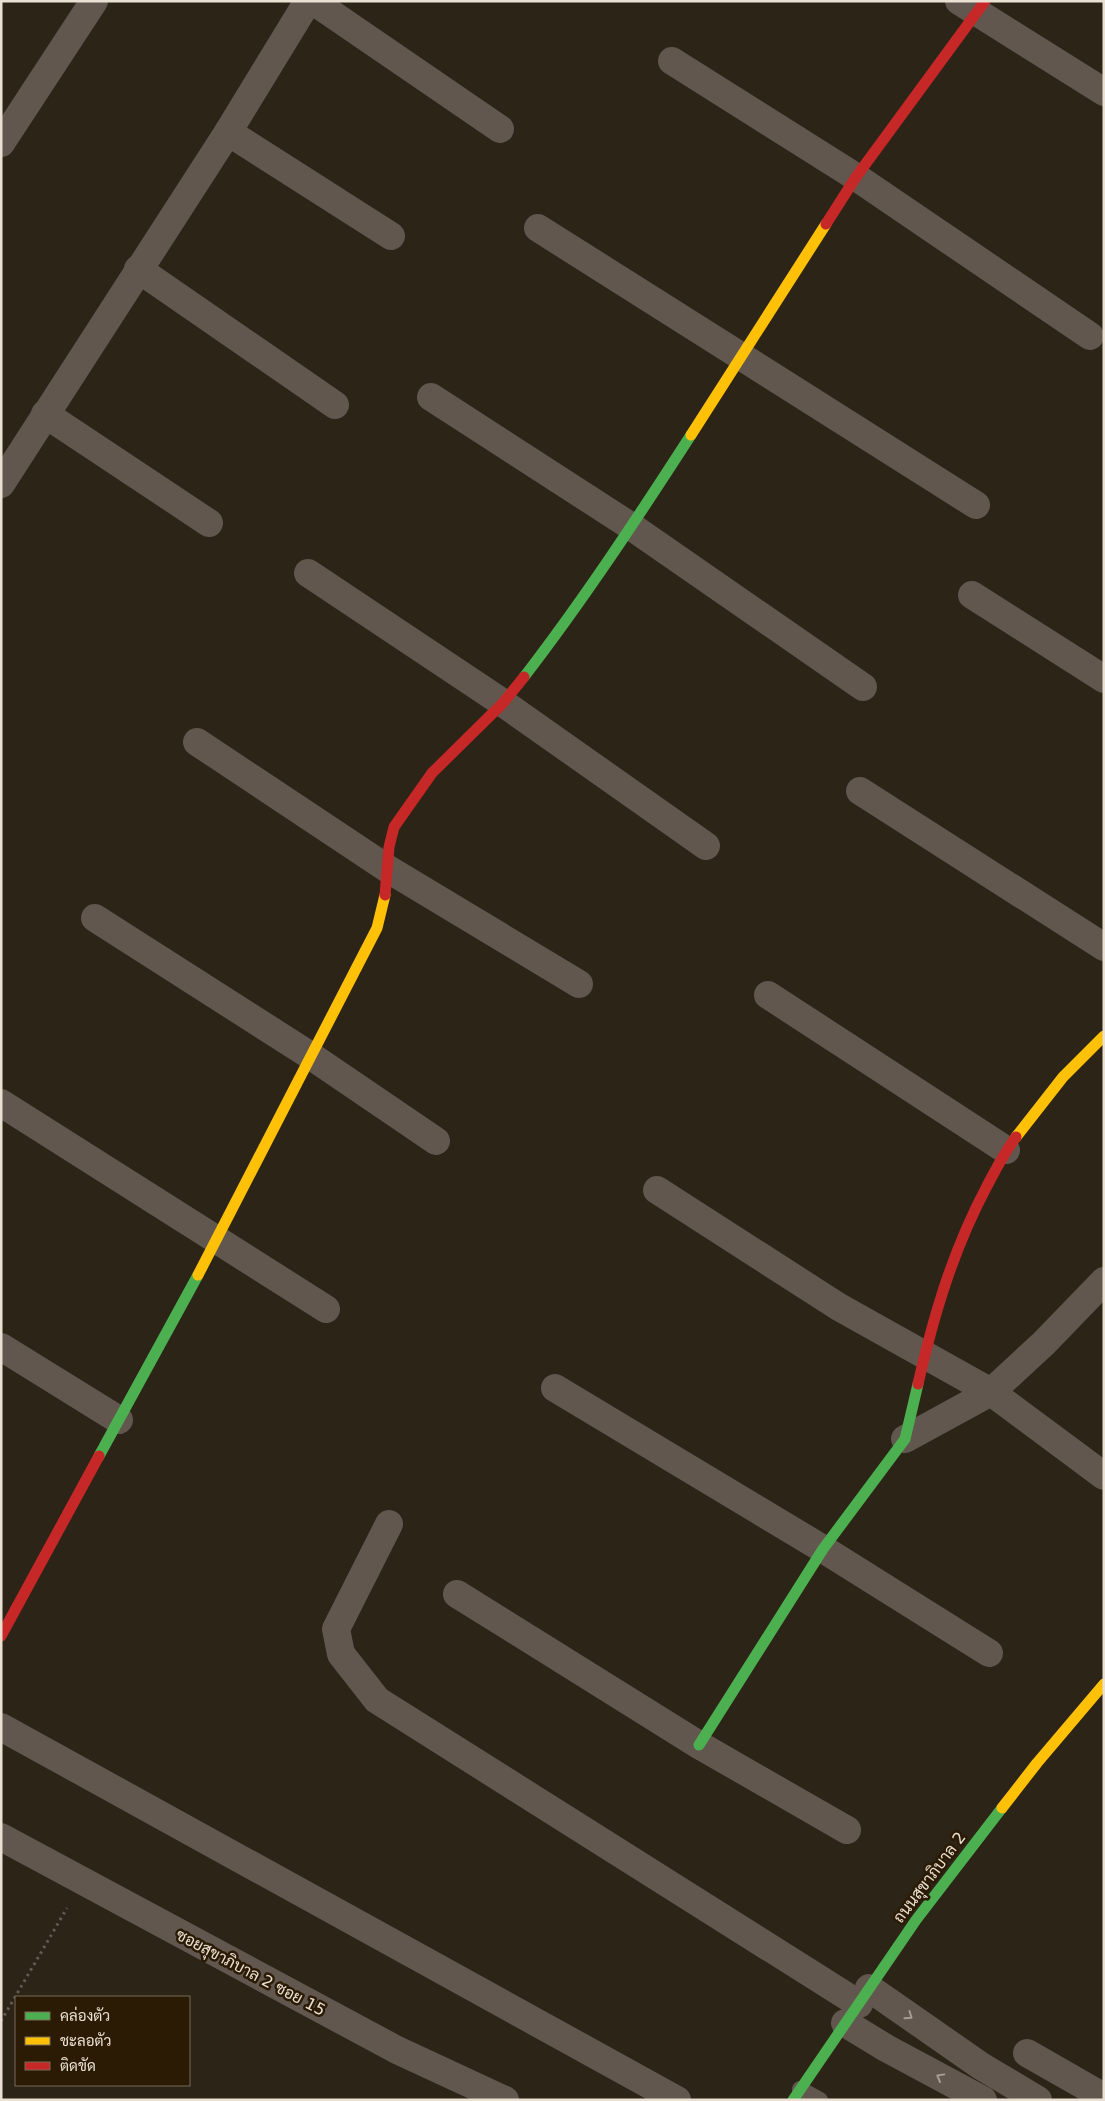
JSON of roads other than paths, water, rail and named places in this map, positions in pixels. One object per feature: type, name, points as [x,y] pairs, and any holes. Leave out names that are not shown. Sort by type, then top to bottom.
[{"type":"street","points":[[1,143],[94,1]]},
{"type":"street","points":[[1,484],[228,132],[308,1]]},
{"type":"street","points":[[313,1],[500,129]]},
{"type":"street","points":[[1,1636],[217,1240],[377,928],[384,904],[389,847],[394,827],[432,773],[503,704],[564,625],[632,527],[856,177],[974,5],[1104,92]]},
{"type":"street","points":[[672,61],[856,177],[1090,336]]},
{"type":"street","points":[[228,132],[392,236]]},
{"type":"street","points":[[538,228],[976,505]]},
{"type":"street","points":[[138,269],[334,405]]},
{"type":"street","points":[[431,396],[632,527],[863,687]]},
{"type":"street","points":[[45,414],[210,523]]},
{"type":"street","points":[[308,573],[503,704],[706,846]]},
{"type":"street","points":[[972,595],[1104,679]]},
{"type":"street","points":[[197,742],[388,870],[579,984]]},
{"type":"street","points":[[860,791],[1104,947]]},
{"type":"street","points":[[95,918],[311,1056],[436,1141]]},
{"type":"street","points":[[768,995],[1006,1150]]},
{"type":"street","points":[[699,1745],[824,1549],[905,1439],[924,1354],[944,1283],[967,1224],[1006,1150],[1063,1077],[1104,1036]]},
{"type":"street","points":[[1,1103],[326,1309]]},
{"type":"street","points":[[657,1190],[839,1307],[991,1392],[1104,1476]]},
{"type":"street","points":[[905,1439],[991,1392],[1044,1343],[1104,1281]]},
{"type":"street","points":[[1,1348],[119,1420]]},
{"type":"street","points":[[555,1388],[824,1549],[989,1653]]},
{"type":"street","points":[[389,1524],[336,1629],[340,1654],[376,1700],[858,2005],[981,2066],[1038,2100]]},
{"type":"street","points":[[457,1594],[699,1745],[847,1830]]},
{"type":"street","name":"ถนนสุขาภิบาล 2","points":[[796,2094],[916,1920],[1000,1810],[1104,1684]]},
{"type":"street","points":[[1,1727],[677,2100]]},
{"type":"street","name":"ซอยสุขาภิบาล 2 ซอย 15","points":[[1,1837],[397,2050],[505,2100]]},
{"type":"street","points":[[858,2005],[886,2048],[983,2100]]},
{"type":"street","points":[[1027,2053],[1104,2097]]},
{"type":"lane","points":[[796,2094],[820,2100]]}]
